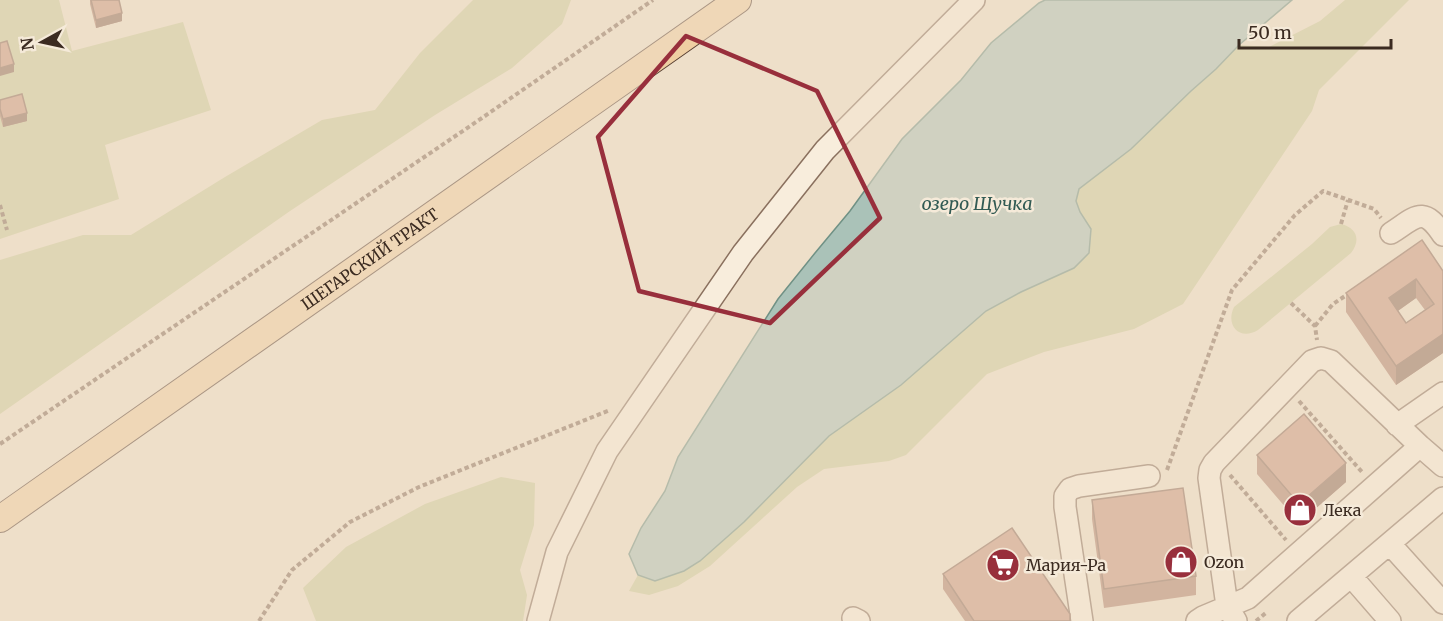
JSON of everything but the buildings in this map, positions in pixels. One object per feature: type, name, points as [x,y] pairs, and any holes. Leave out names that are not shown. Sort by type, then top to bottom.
[{"type":"main road","name":"ШЕГАРСКИЙ ТРАКТ","points":[[0,519],[738,0]]},
{"type":"street","points":[[538,621],[557,552],[607,451],[743,253],[825,150],[970,1]]},
{"type":"street","points":[[1391,233],[1413,218],[1419,217],[1431,219],[1443,236]]},
{"type":"street","points":[[1232,614],[1209,478],[1210,470],[1312,361],[1321,358],[1331,361],[1443,466]]},
{"type":"street","points":[[1397,425],[1443,393]]},
{"type":"street","points":[[1197,621],[1203,617],[1232,614],[1420,446]]},
{"type":"street","points":[[1083,621],[1065,496],[1070,489],[1079,486],[1158,474]]},
{"type":"street","points":[[1298,621],[1443,498]]},
{"type":"street","points":[[1390,544],[1443,603]]},
{"type":"street","points":[[1351,576],[1390,621]]},
{"type":"path","points":[[0,444],[653,0]]},
{"type":"path","points":[[1158,474],[1232,290],[1295,215],[1323,191],[1374,209],[1391,233]]},
{"type":"path","points":[[1341,224],[1348,200]]},
{"type":"path","points":[[0,205],[7,230]]},
{"type":"path","points":[[1314,326],[1333,304],[1351,292]]},
{"type":"path","points":[[1291,303],[1314,326],[1321,358]]},
{"type":"path","points":[[1223,315],[1230,317]]},
{"type":"path","points":[[1287,387],[1375,486]]},
{"type":"path","points":[[259,621],[292,570],[350,522],[420,487],[612,410]]},
{"type":"path","points":[[1217,461],[1298,554]]},
{"type":"path","points":[[1255,621],[1267,612]]},
{"type":"highlighted area","points":[[686,36],[817,91],[880,218],[770,323],[639,291],[598,137]]},
{"type":"green space","points":[[0,0],[59,0],[72,51],[183,22],[211,110],[105,145],[119,199],[0,239]]},
{"type":"green space","points":[[473,0],[571,0],[562,24],[512,68],[435,115],[290,211],[0,414],[0,260],[83,235],[131,235],[322,120],[375,110],[420,53]]},
{"type":"green space","points":[[1345,0],[1409,0],[1319,90],[1312,111],[1183,304],[1134,329],[1044,352],[987,374],[906,455],[889,461],[824,469],[797,487],[710,566],[678,586],[649,595],[629,591],[638,575],[655,581],[700,561],[744,522],[829,436],[901,385],[986,311],[1021,292],[1091,229],[1080,212],[1076,200],[1079,189],[1131,149],[1239,45],[1269,47],[1320,21]]},
{"type":"green space","points":[[1341,224],[1351,228],[1356,235],[1356,244],[1351,253],[1258,330],[1245,334],[1236,330],[1231,320],[1234,307],[1330,227]]},
{"type":"green space","points":[[501,477],[535,483],[534,525],[520,570],[527,595],[523,621],[316,621],[303,588],[346,547],[425,504]]},
{"type":"water","name":"озеро Щучка","points":[[1045,0],[1292,0],[1239,45],[1131,149],[1079,189],[1076,201],[1091,229],[1089,253],[1074,268],[986,311],[901,385],[829,436],[744,522],[700,561],[684,571],[655,581],[638,575],[629,554],[641,528],[665,491],[678,457],[778,299],[850,211],[902,139],[961,80],[991,43]]},
{"type":"place","name":"Лека","points":[[1300,510]]},
{"type":"place","name":"Ozon","points":[[1181,562]]},
{"type":"place","name":"Мария-Ра","points":[[1003,565]]}]
